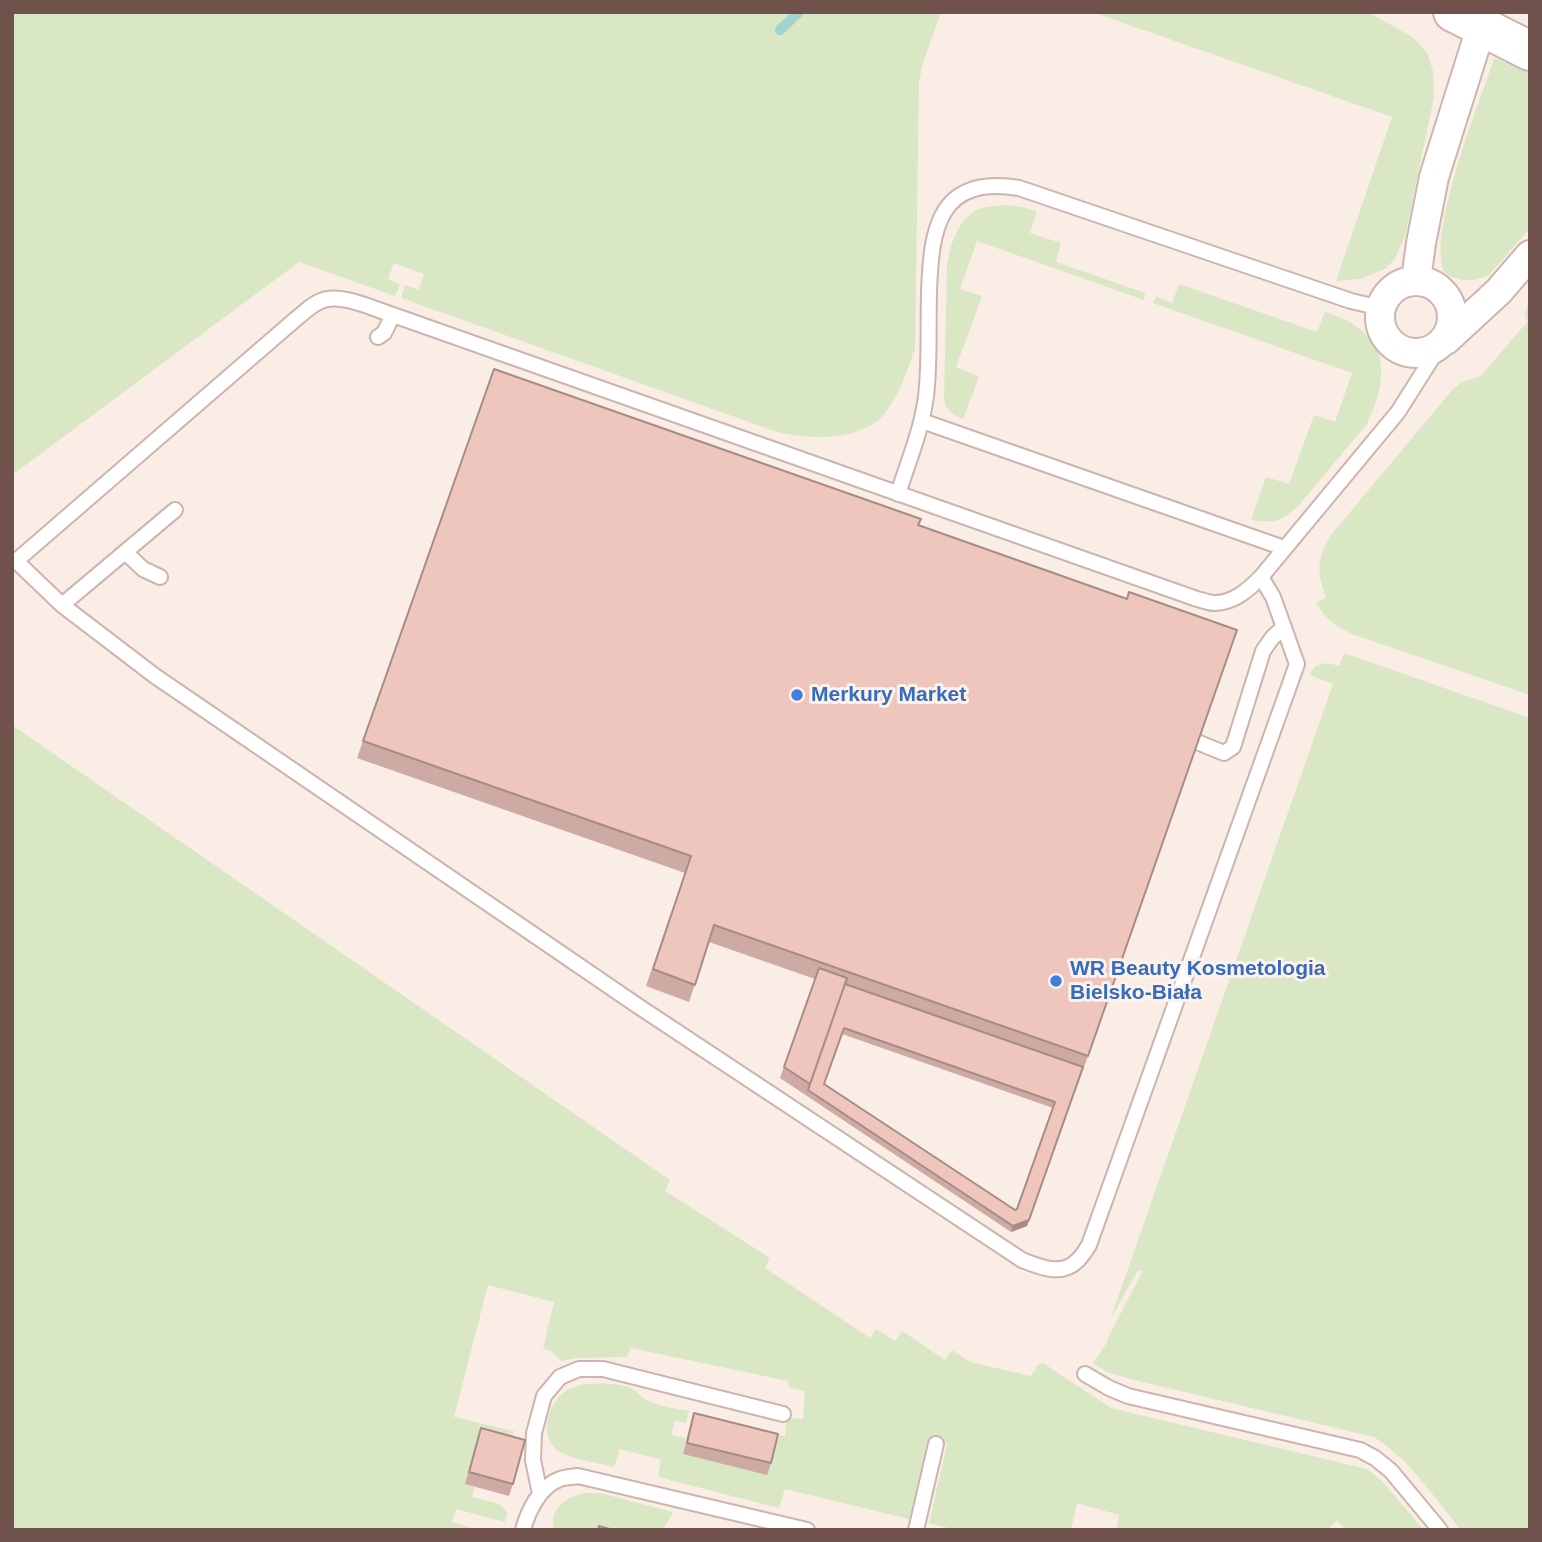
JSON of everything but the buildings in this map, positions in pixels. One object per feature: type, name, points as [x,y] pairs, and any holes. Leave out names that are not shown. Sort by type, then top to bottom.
[{"type":"main road","points":[[1473,17],[1530,51]]},
{"type":"street","points":[[1416,280],[1434,177],[1473,17]]},
{"type":"street","points":[[1441,344],[1449,334],[1453,322],[1448,297],[1440,288],[1429,282],[1416,280],[1398,285],[1390,291],[1381,308],[1383,331],[1389,341],[1398,348],[1409,353],[1420,353],[1441,344],[1499,291],[1530,255]]},
{"type":"lane","points":[[898,494],[922,421],[926,394],[930,258],[934,234],[949,206],[960,195],[971,190],[1001,185],[1019,188],[1350,301],[1381,308]]},
{"type":"lane","points":[[1261,577],[1273,597],[1297,664],[1089,1245],[1077,1262],[1048,1270],[1023,1260],[638,1006],[155,676],[62,605],[14,561],[297,318],[320,301],[331,298],[345,299],[393,315],[1214,603],[1239,596],[1261,577],[1398,412],[1441,344]]},
{"type":"lane","points":[[379,337],[384,334],[393,315]]},
{"type":"lane","points":[[922,421],[1284,548]]},
{"type":"lane","points":[[62,605],[175,510]]},
{"type":"lane","points":[[125,552],[143,569],[160,577]]},
{"type":"lane","points":[[1198,742],[1224,753],[1233,747],[1263,651],[1284,627]]},
{"type":"lane","points":[[540,1493],[533,1460],[534,1433],[544,1396],[560,1377],[579,1369],[603,1369],[783,1415]]},
{"type":"lane","points":[[1085,1374],[1128,1396],[1360,1450],[1391,1471],[1440,1530]]},
{"type":"lane","points":[[916,1530],[936,1444]]},
{"type":"lane","points":[[523,1530],[527,1516],[540,1493],[558,1480],[578,1476],[807,1530]]},
{"type":"green space","points":[[12,12],[941,12],[922,66],[919,83],[915,349],[904,379],[881,418],[862,430],[826,437],[777,432],[401,298],[405,285],[419,290],[424,274],[394,263],[388,279],[400,284],[395,296],[299,262],[12,475]]},
{"type":"green space","points":[[1092,12],[1368,12],[1414,38],[1427,53],[1433,71],[1434,97],[1405,236],[1394,260],[1385,269],[1360,279],[1336,281],[1392,117]]},
{"type":"green space","points":[[1496,58],[1530,74],[1530,228],[1490,274],[1479,279],[1462,280],[1445,273],[1441,255],[1442,231],[1457,168]]},
{"type":"green space","points":[[1007,205],[1037,211],[1030,233],[1061,243],[1056,262],[1145,293],[1144,300],[977,241],[960,289],[982,296],[956,367],[979,377],[963,419],[950,412],[944,400],[948,259],[956,233],[971,213],[979,209]]},
{"type":"green space","points":[[1179,284],[1317,332],[1325,312],[1361,330],[1379,355],[1380,386],[1367,424],[1299,505],[1283,518],[1266,522],[1251,520],[1266,477],[1289,484],[1314,415],[1335,422],[1352,373],[1153,303],[1156,296],[1172,303]]},
{"type":"green space","points":[[1530,299],[1530,695],[1352,634],[1331,622],[1316,603],[1326,598],[1319,566],[1330,536],[1453,389],[1462,382],[1481,376],[1527,322],[1525,312]]},
{"type":"green space","points":[[1344,653],[1530,718],[1530,1530],[1461,1530],[1410,1468],[1374,1437],[1130,1379],[1107,1372],[1093,1363],[1108,1341],[1142,1272],[1138,1270],[1110,1320],[1333,684],[1310,675],[1318,665],[1339,666]]},
{"type":"green space","points":[[12,725],[670,1180],[665,1191],[770,1258],[765,1268],[870,1338],[876,1329],[895,1341],[902,1331],[945,1360],[952,1350],[970,1362],[1031,1376],[1038,1365],[1043,1363],[1111,1408],[1367,1469],[1381,1480],[1424,1530],[1346,1530],[1337,1521],[1327,1530],[1116,1530],[1119,1515],[1077,1503],[1071,1530],[956,1530],[929,1523],[947,1444],[928,1439],[909,1519],[785,1489],[779,1508],[658,1477],[661,1460],[620,1449],[614,1467],[576,1458],[562,1453],[551,1444],[547,1428],[550,1410],[560,1395],[577,1386],[620,1385],[657,1404],[689,1411],[686,1423],[675,1420],[671,1435],[686,1438],[683,1455],[774,1445],[690,1425],[692,1416],[785,1436],[787,1418],[803,1419],[805,1391],[789,1388],[788,1381],[631,1348],[627,1357],[561,1361],[553,1353],[543,1349],[554,1302],[488,1285],[454,1417],[514,1431],[512,1438],[465,1484],[475,1487],[472,1497],[500,1504],[507,1512],[505,1522],[456,1509],[452,1522],[479,1530],[12,1530]]},
{"type":"green space","points":[[584,1493],[600,1493],[673,1512],[663,1530],[554,1530],[554,1516],[560,1505]]},
{"type":"waterway","points":[[780,30],[799,12]]},
{"type":"place","name":"Merkury Market","points":[[797,695]]},
{"type":"place","name":"WR Beauty Kosmetologia Bielsko-Biała","points":[[1056,981]]}]
